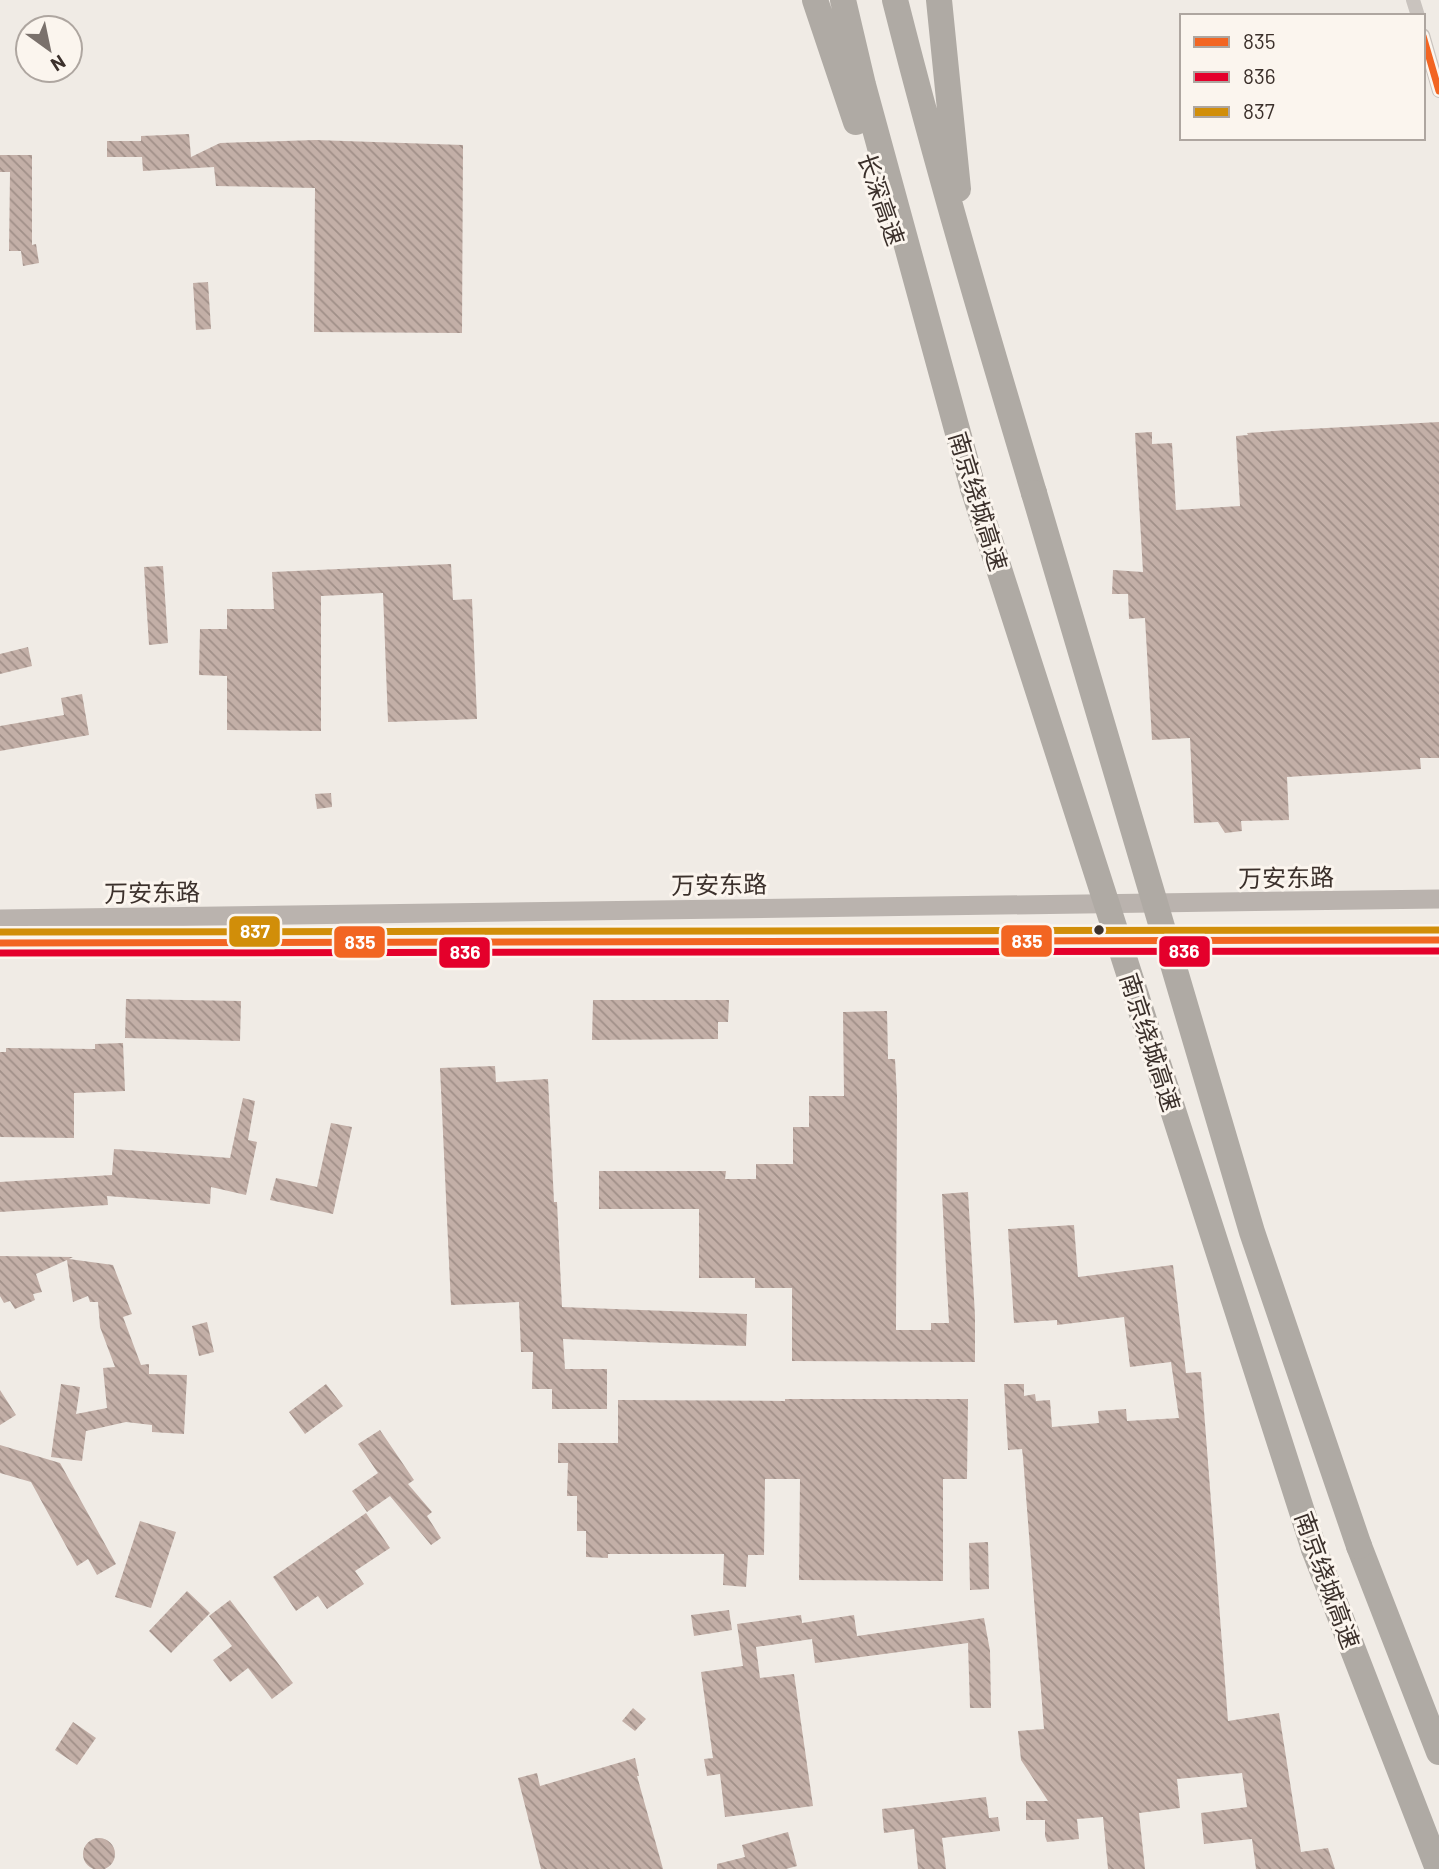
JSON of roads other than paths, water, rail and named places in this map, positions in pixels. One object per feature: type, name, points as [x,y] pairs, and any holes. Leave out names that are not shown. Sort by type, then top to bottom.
[{"type":"highway","name":"长深高速","points":[[816,0],[949,399]]},
{"type":"highway","name":"南京绕城高速","points":[[843,0],[863,85],[974,488],[1314,1549],[1438,1869]]},
{"type":"highway","name":"南京绕城高速","points":[[895,0],[966,264],[1252,1232],[1359,1546],[1439,1752]]},
{"type":"highway","points":[[939,0],[966,264]]},
{"type":"main road","name":"万安东路","points":[[0,919],[1439,899]]},
{"type":"main road","name":"万安东路","points":[[0,943],[1439,940]]},
{"type":"street","points":[[1425,42],[1439,91]]}]
